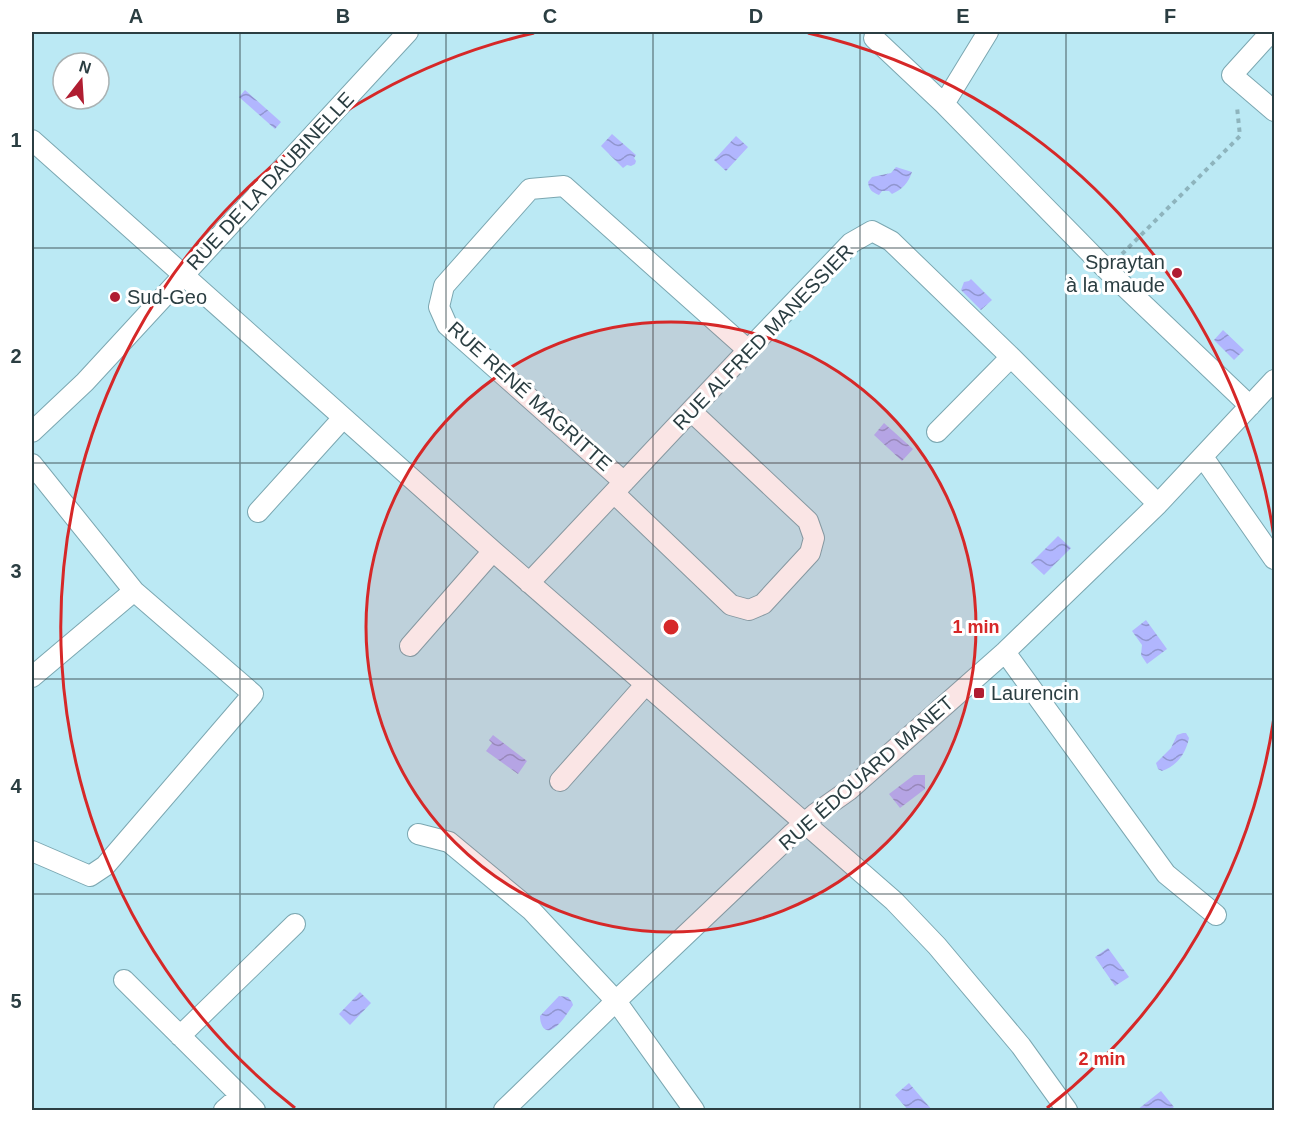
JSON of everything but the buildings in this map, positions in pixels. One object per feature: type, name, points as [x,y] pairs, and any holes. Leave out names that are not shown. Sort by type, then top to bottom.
[{"type":"street","name":"RUE DE LA DAUBINELLE","points":[[32,432],[85,382],[408,32]]},
{"type":"street","points":[[944,104],[988,32]]},
{"type":"street","points":[[1271,32],[1232,75],[1275,111]]},
{"type":"street","points":[[874,38],[944,104],[1106,269],[1250,406]]},
{"type":"street","points":[[32,140],[529,583],[894,901],[937,946],[1021,1046],[1067,1110]]},
{"type":"street","name":"RUE RENÉ MAGRITTE","points":[[691,411],[808,521],[814,538],[810,554],[763,604],[749,610],[731,604],[619,488],[447,325],[439,307],[444,286],[530,189],[564,186],[748,350]]},
{"type":"street","name":"RUE ALFRED MANESSIER","points":[[529,583],[851,243],[872,231],[891,241],[1158,504]]},
{"type":"street","points":[[937,432],[1011,357]]},
{"type":"street","name":"RUE ÉDOUARD MANET","points":[[504,1110],[805,823],[849,790],[1005,652],[1158,504],[1275,380]]},
{"type":"street","points":[[258,512],[343,418]]},
{"type":"street","points":[[1203,457],[1275,559]]},
{"type":"street","points":[[32,464],[134,591],[253,694],[105,866],[90,876],[32,851]]},
{"type":"street","points":[[410,646],[493,551]]},
{"type":"street","points":[[32,677],[134,591]]},
{"type":"street","points":[[1005,652],[1166,874],[1216,915]]},
{"type":"street","points":[[560,782],[646,684]]},
{"type":"street","points":[[418,834],[449,842],[531,910],[616,1001],[694,1110]]},
{"type":"street","points":[[180,1036],[295,924]]},
{"type":"street","points":[[124,980],[255,1110]]},
{"type":"street","points":[[224,1110],[240,1096]]},
{"type":"path","points":[[1106,269],[1240,136],[1232,75]]},
{"type":"water","points":[[245,90],[281,122],[275,129],[239,97]]},
{"type":"water","points":[[612,134],[636,155],[635,164],[623,168],[601,146]]},
{"type":"water","points":[[736,136],[748,147],[726,171],[714,160]]},
{"type":"water","points":[[896,167],[912,172],[902,188],[892,194],[889,191],[882,191],[879,195],[874,193],[868,182],[872,177],[891,173]]},
{"type":"water","points":[[971,279],[992,300],[981,310],[961,290],[964,282]]},
{"type":"water","points":[[1223,330],[1244,350],[1234,360],[1214,340]]},
{"type":"water","points":[[884,423],[913,449],[902,461],[874,435]]},
{"type":"water","points":[[1058,536],[1071,548],[1044,575],[1031,563]]},
{"type":"water","points":[[1146,620],[1167,649],[1147,664],[1141,655],[1142,645],[1132,631]]},
{"type":"water","points":[[1186,733],[1189,738],[1180,758],[1167,769],[1162,771],[1158,769],[1156,763],[1171,748],[1177,735]]},
{"type":"water","points":[[493,735],[527,761],[518,774],[486,751],[492,743],[489,740]]},
{"type":"water","points":[[914,775],[925,775],[925,789],[900,808],[889,794]]},
{"type":"water","points":[[1108,948],[1129,977],[1115,986],[1095,957]]},
{"type":"water","points":[[360,992],[371,1003],[350,1025],[339,1014]]},
{"type":"water","points":[[559,996],[568,997],[573,1005],[557,1026],[546,1030],[542,1026],[540,1016]]},
{"type":"water","points":[[909,1083],[932,1110],[908,1110],[895,1095]]},
{"type":"water","points":[[1161,1091],[1174,1107],[1169,1110],[1137,1110]]},
{"type":"place","name":"Spraytan à la maude","points":[[1177,273]]},
{"type":"place","name":"Sud-Geo","points":[[115,297]]},
{"type":"place","name":"Laurencin","points":[[979,693]]}]
